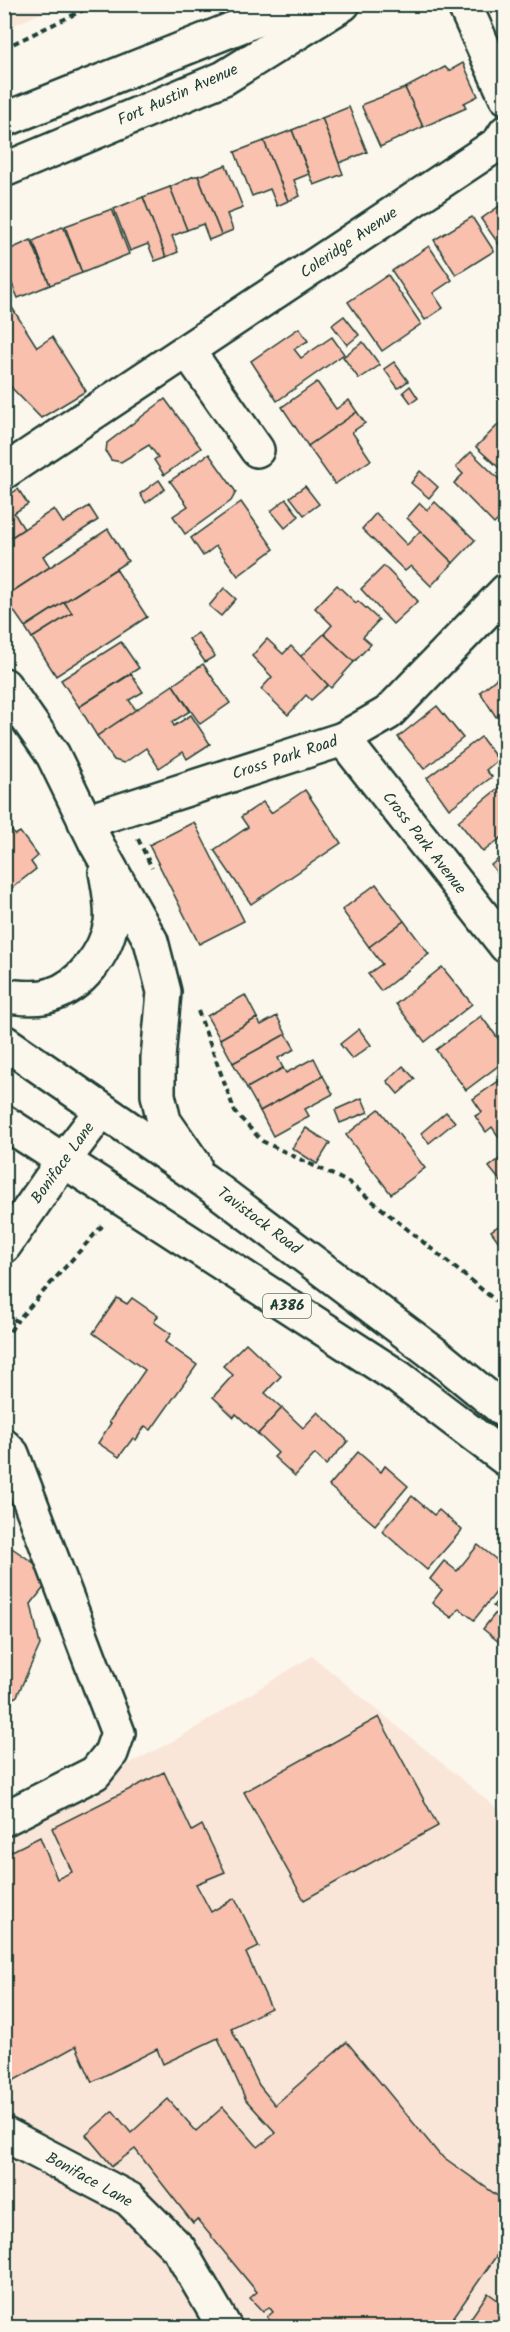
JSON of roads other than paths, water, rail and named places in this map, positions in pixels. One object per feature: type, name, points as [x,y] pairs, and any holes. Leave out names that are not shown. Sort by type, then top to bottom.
[{"type":"main road","points":[[4,120],[296,4]]},
{"type":"main road","name":"Fort Austin Avenue","points":[[4,170],[224,78],[343,4]]},
{"type":"main road","points":[[464,4],[506,97]]},
{"type":"main road","name":"Coleridge Avenue","points":[[4,472],[499,143],[506,132]]},
{"type":"main road","points":[[188,351],[257,450]]},
{"type":"main road","name":"Cross Park Road","points":[[94,841],[123,809],[343,739],[388,713],[506,591]]},
{"type":"main road","points":[[4,685],[53,756],[94,841],[151,941],[164,992],[158,1058],[158,1095],[164,1121],[205,1180]]},
{"type":"main road","name":"Cross Park Avenue","points":[[343,739],[506,946]]},
{"type":"main road","points":[[4,996],[49,996],[68,988],[94,965],[111,924],[111,900],[94,841]]},
{"type":"main road","name":"Tavistock Road","points":[[4,1042],[205,1180],[440,1358],[506,1412]]},
{"type":"main road","name":"Boniface Lane","points":[[4,1246],[56,1156],[102,1110]]},
{"type":"main road","name":"A386","points":[[4,1122],[398,1377],[506,1459]]},
{"type":"main road","points":[[4,1143],[56,1156]]},
{"type":"main road","points":[[4,1446],[12,1454],[118,1733],[111,1754],[95,1773],[4,1820]]},
{"type":"main road","name":"Boniface Lane","points":[[4,2134],[129,2199],[179,2249],[225,2328]]}]
